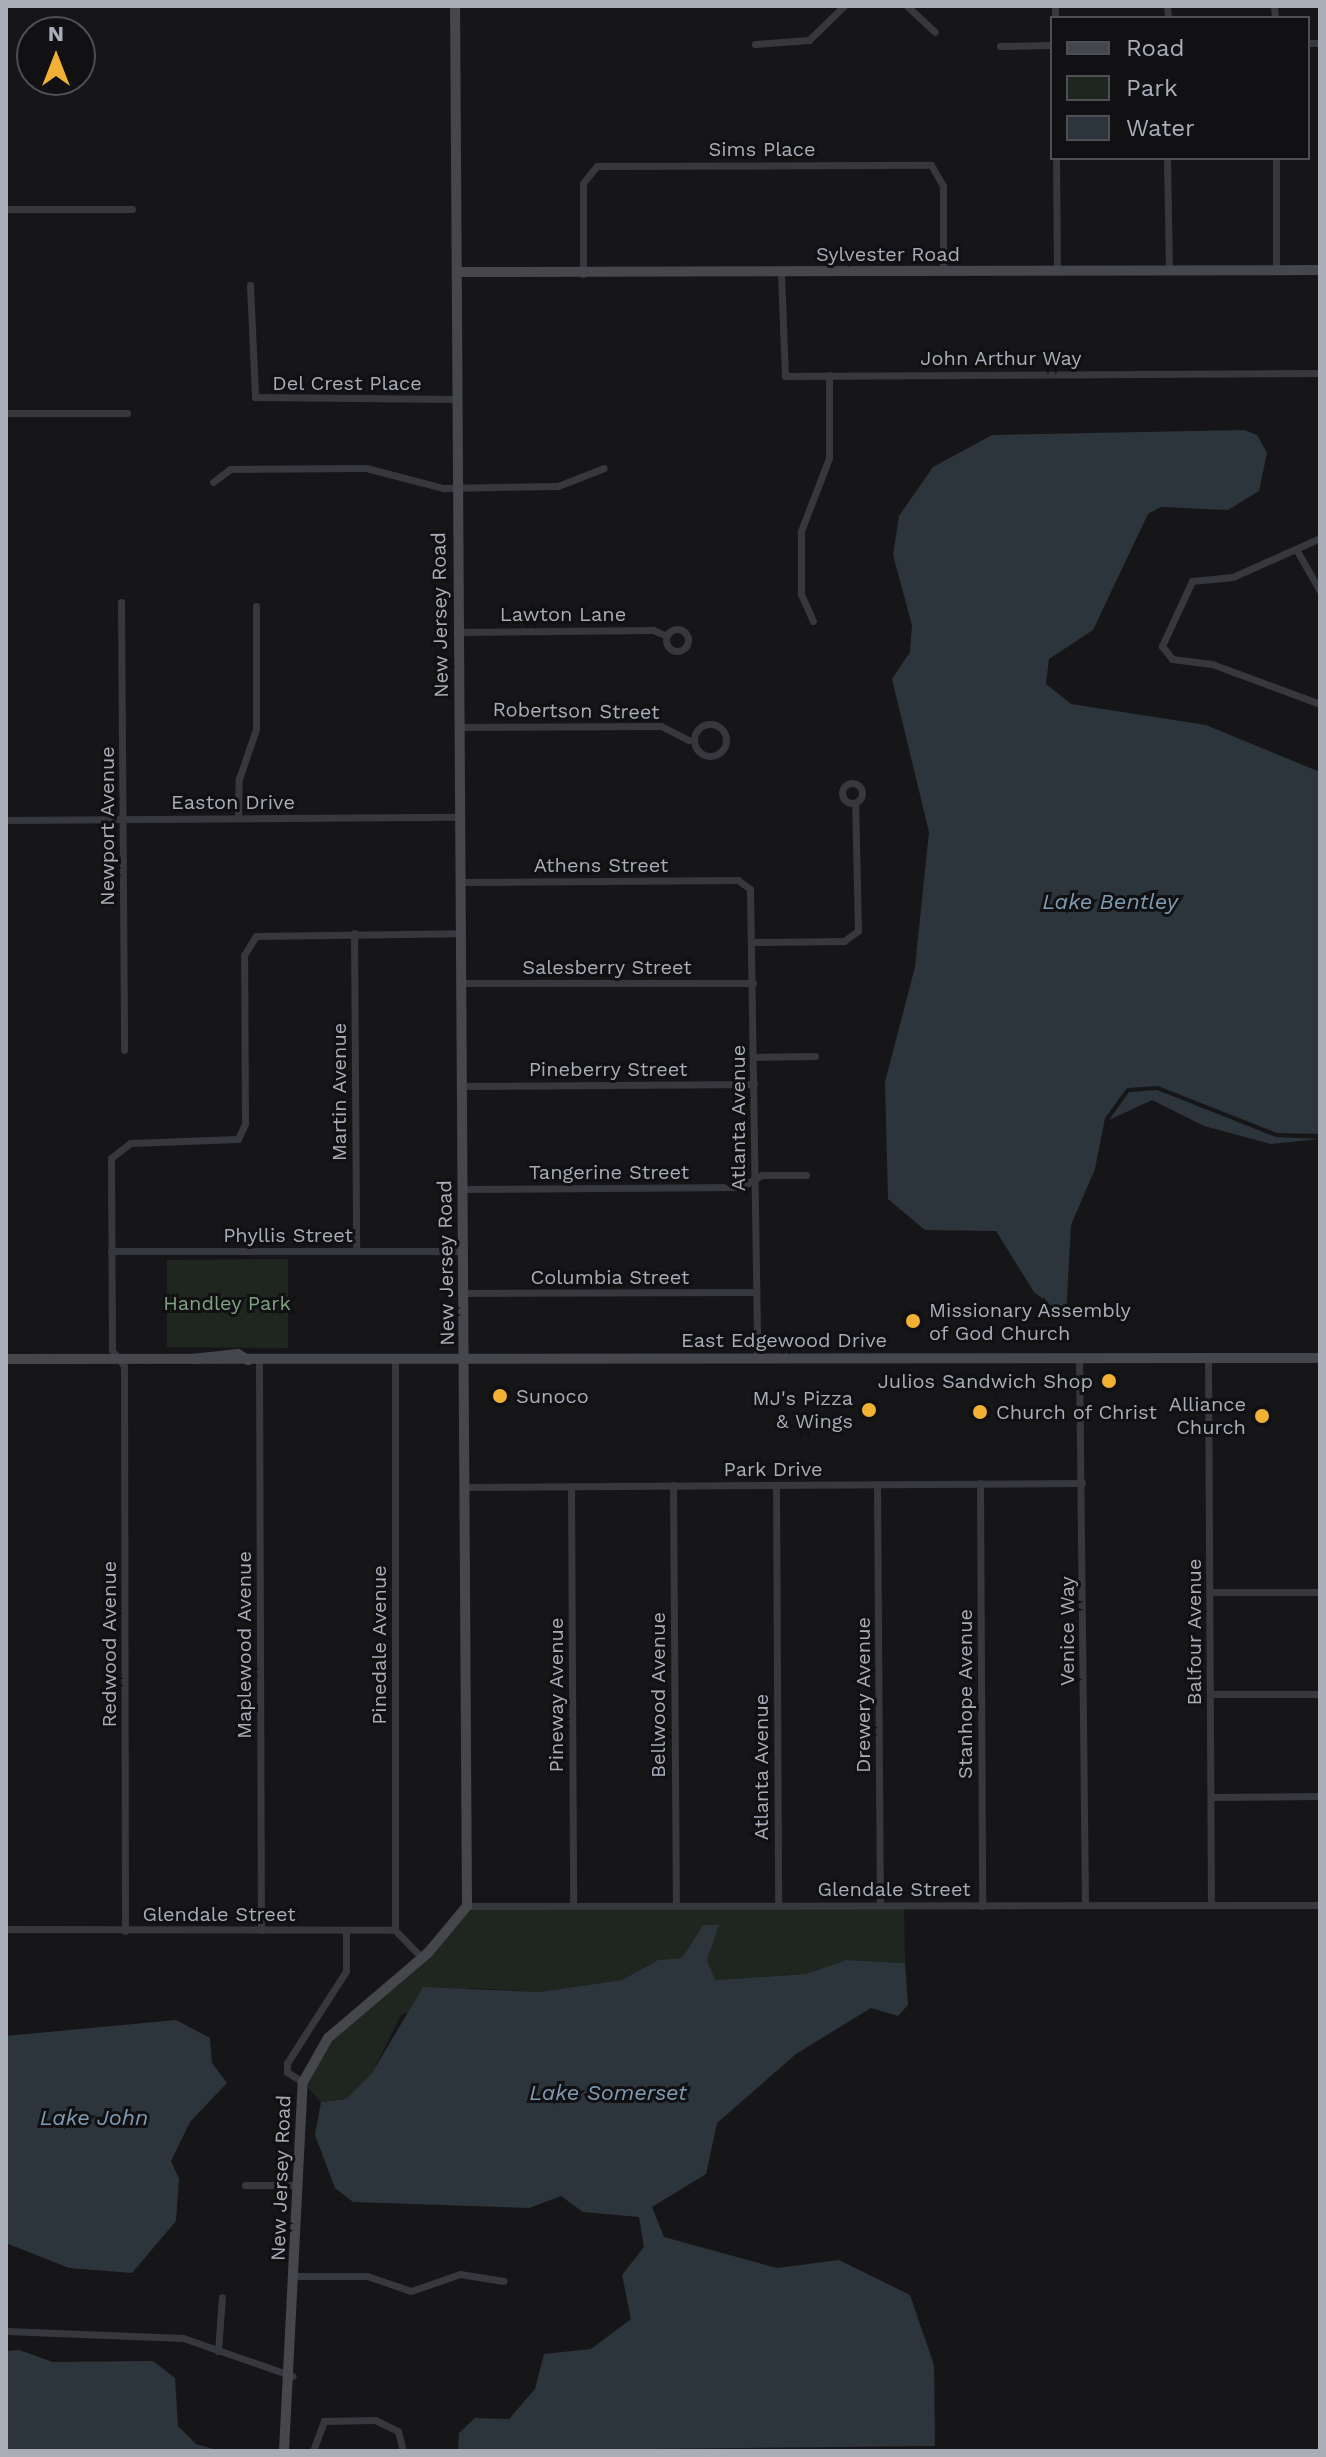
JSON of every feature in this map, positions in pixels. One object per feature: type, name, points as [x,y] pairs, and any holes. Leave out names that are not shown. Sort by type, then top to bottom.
[{"type":"street","name":"New Jersey Road","points":[[284,2451],[293,2376],[297,2185],[303,2082],[328,2038],[421,1957],[467,1906],[455,6]]},
{"type":"street","points":[[755,44],[809,40],[844,6]]},
{"type":"street","points":[[907,6],[935,32]]},
{"type":"street","points":[[1000,46],[1050,45]]},
{"type":"street","points":[[1056,160],[1057,271]]},
{"type":"street","points":[[1167,160],[1169,271]]},
{"type":"street","points":[[1276,160],[1276,270]]},
{"type":"street","name":"Sims Place","points":[[583,274],[584,176],[612,166],[931,165],[943,186],[943,271]]},
{"type":"street","points":[[6,209],[132,209]]},
{"type":"street","name":"Sylvester Road","points":[[457,272],[1320,270]]},
{"type":"street","name":"John Arthur Way","points":[[781,273],[785,376],[1320,373]]},
{"type":"street","name":"Del Crest Place","points":[[250,285],[255,397],[456,399]]},
{"type":"street","points":[[813,621],[801,594],[801,531],[829,458],[829,375]]},
{"type":"street","points":[[6,413],[127,413]]},
{"type":"street","points":[[213,482],[230,469],[366,468],[457,488],[558,486],[604,468]]},
{"type":"street","points":[[1320,538],[1233,577],[1192,581],[1162,646],[1172,659],[1212,664],[1320,704]]},
{"type":"street","points":[[1296,549],[1320,591]]},
{"type":"street","name":"Newport Avenue","points":[[121,602],[124,1050]]},
{"type":"street","points":[[238,818],[239,779],[256,729],[256,606]]},
{"type":"street","name":"Lawton Lane","points":[[458,632],[653,630],[667,636]]},
{"type":"street","name":"Robertson Street","points":[[459,727],[661,726],[689,740],[700,752],[723,751],[731,741],[722,728],[697,730],[689,740]]},
{"type":"street","points":[[753,942],[837,941],[858,931],[855,803]]},
{"type":"street","name":"Easton Drive","points":[[6,820],[459,817]]},
{"type":"street","name":"Athens Street","points":[[460,882],[743,882]]},
{"type":"street","name":"Atlanta Avenue","points":[[743,882],[750,889],[753,942],[757,1358]]},
{"type":"street","name":"Redwood Avenue","points":[[125,1931],[124,1366],[112,1350],[111,1158],[120,1145],[231,1143],[243,1131],[250,940],[263,933],[354,933]]},
{"type":"street","points":[[354,933],[460,933]]},
{"type":"street","name":"Martin Avenue","points":[[354,933],[356,1251]]},
{"type":"street","name":"Salesberry Street","points":[[461,983],[753,983]]},
{"type":"street","points":[[753,1057],[815,1056]]},
{"type":"street","name":"Pineberry Street","points":[[462,1086],[754,1084]]},
{"type":"street","name":"Tangerine Street","points":[[463,1189],[754,1184],[762,1175],[806,1175]]},
{"type":"street","name":"Phyllis Street","points":[[111,1251],[464,1251]]},
{"type":"street","name":"Columbia Street","points":[[465,1293],[755,1292]]},
{"type":"street","name":"East Edgewood Drive","points":[[6,1359],[192,1359],[238,1354],[254,1359],[1320,1358]]},
{"type":"street","name":"Venice Way","points":[[1079,1357],[1085,1905]]},
{"type":"street","name":"Balfour Avenue","points":[[1208,1358],[1211,1905]]},
{"type":"street","name":"Maplewood Avenue","points":[[254,1359],[261,1930]]},
{"type":"street","name":"Pinedale Avenue","points":[[395,1359],[395,1930]]},
{"type":"street","name":"Stanhope Avenue","points":[[980,1483],[982,1906]]},
{"type":"street","name":"Park Drive","points":[[465,1487],[1082,1483]]},
{"type":"street","name":"Drewery Avenue","points":[[877,1484],[880,1905]]},
{"type":"street","name":"Bellwood Avenue","points":[[673,1485],[676,1906]]},
{"type":"street","name":"Atlanta Avenue","points":[[776,1485],[778,1905]]},
{"type":"street","name":"Pineway Avenue","points":[[571,1486],[573,1905]]},
{"type":"street","points":[[1210,1592],[1320,1592]]},
{"type":"street","points":[[1211,1694],[1320,1694]]},
{"type":"street","points":[[1211,1797],[1320,1796]]},
{"type":"street","name":"Glendale Street","points":[[467,1906],[1320,1905]]},
{"type":"street","name":"Glendale Street","points":[[6,1929],[395,1930]]},
{"type":"street","points":[[303,2082],[287,2072],[287,2063],[346,1971],[346,1930]]},
{"type":"street","points":[[395,1930],[421,1957]]},
{"type":"street","points":[[245,2185],[297,2185]]},
{"type":"street","points":[[297,2276],[367,2276],[411,2291],[460,2274],[503,2281]]},
{"type":"street","points":[[218,2351],[222,2297]]},
{"type":"street","points":[[6,2331],[156,2334],[293,2376]]},
{"type":"street","points":[[313,2451],[324,2421],[375,2420],[395,2428],[403,2451]]},
{"type":"green space","name":"Handley Park","points":[[288,1259],[288,1348],[167,1347],[167,1260]]},
{"type":"green space","points":[[904,1905],[905,1963],[846,1960],[806,1974],[714,1980],[707,1960],[718,1925],[703,1925],[682,1958],[658,1960],[622,1980],[540,1992],[469,1988],[401,2015],[372,2073],[346,2099],[321,2102],[303,2082],[317,2053],[467,1906]]},
{"type":"water","name":"Lake Bentley","points":[[1244,430],[1257,435],[1267,453],[1259,491],[1228,510],[1161,507],[1148,514],[1093,630],[1049,659],[1046,684],[1071,704],[1206,725],[1320,772],[1320,1134],[1277,1133],[1158,1086],[1127,1088],[1105,1118],[1095,1169],[1071,1225],[1066,1317],[1034,1292],[996,1231],[925,1230],[888,1199],[885,1082],[915,967],[929,832],[892,679],[910,652],[912,625],[893,555],[899,516],[933,467],[992,435]]},
{"type":"water","points":[[1157,1090],[1276,1137],[1320,1139],[1271,1144],[1204,1126],[1152,1100],[1109,1120],[1129,1092]]},
{"type":"water","name":"Lake Somerset","points":[[703,1925],[719,1925],[707,1960],[715,1980],[806,1974],[846,1960],[905,1963],[908,2005],[898,2016],[871,2008],[796,2054],[717,2123],[706,2174],[652,2207],[664,2237],[777,2268],[839,2260],[910,2295],[934,2365],[935,2446],[458,2451],[459,2433],[475,2418],[509,2419],[535,2389],[544,2354],[591,2349],[631,2319],[622,2275],[644,2247],[639,2217],[583,2212],[561,2196],[529,2208],[353,2202],[335,2188],[315,2135],[321,2102],[346,2099],[372,2073],[423,1987],[540,1992],[622,1980],[658,1960],[682,1958]]},
{"type":"water","name":"Lake John","points":[[176,2020],[210,2038],[212,2063],[227,2083],[190,2122],[171,2161],[179,2179],[176,2221],[132,2273],[69,2268],[6,2243],[6,2036]]},
{"type":"water","points":[[19,2350],[53,2362],[153,2361],[175,2378],[178,2426],[196,2444],[220,2451],[6,2451],[6,2351]]},
{"type":"place","name":"Missionary Assembly of God Church","points":[[913,1321]]},
{"type":"place","name":"Julios Sandwich Shop","points":[[1109,1381]]},
{"type":"place","name":"Sunoco","points":[[500,1396]]},
{"type":"place","name":"MJ's Pizza & Wings","points":[[869,1410]]},
{"type":"place","name":"Church of Christ","points":[[980,1412]]},
{"type":"place","name":"Alliance Church","points":[[1262,1416]]}]
